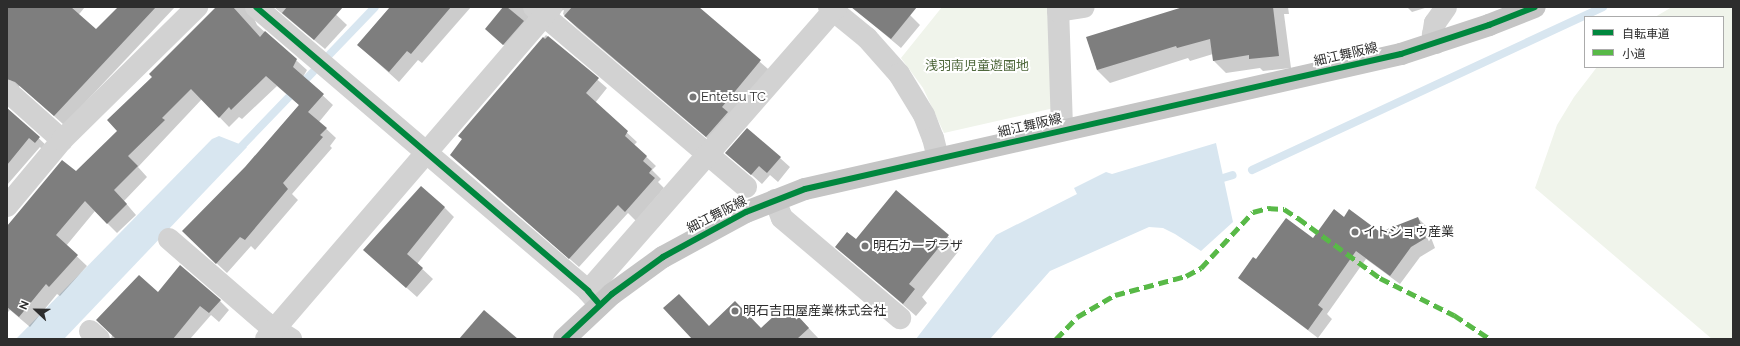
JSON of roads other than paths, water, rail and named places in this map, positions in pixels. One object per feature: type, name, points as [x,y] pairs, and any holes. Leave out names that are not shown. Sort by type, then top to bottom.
[{"type":"main road","name":"細江舞阪線","points":[[564,339],[594,298],[637,275],[690,240],[775,200],[835,181],[1393,56],[1436,43],[1535,7]]},
{"type":"street","points":[[7,206],[62,140],[197,7]]},
{"type":"street","points":[[256,7],[594,298],[707,154],[833,8],[867,38],[899,74],[924,115],[938,158]]},
{"type":"street","points":[[1062,130],[1058,9],[1084,7]]},
{"type":"street","points":[[1436,43],[1433,35],[1435,23],[1443,8]]},
{"type":"street","points":[[170,239],[277,335],[544,10],[746,187]]},
{"type":"street","points":[[7,91],[62,140]]},
{"type":"street","points":[[775,200],[782,218],[900,318]]},
{"type":"waterway","points":[[329,55],[375,7]]},
{"type":"waterway","points":[[1252,170],[1603,7]]},
{"type":"waterway","points":[[236,152],[313,72]]},
{"type":"waterway","points":[[1223,178],[1233,175]]},
{"type":"place","name":"Entetsu TC","points":[[693,97]]},
{"type":"place","name":"イトショウ産業","points":[[1355,232]]},
{"type":"place","name":"明石カープラザ","points":[[865,246]]},
{"type":"place","name":"明石吉田屋産業株式会社","points":[[735,311]]},
{"type":"park label","name":"浅羽南児童遊園地","points":[[977,66]]}]
